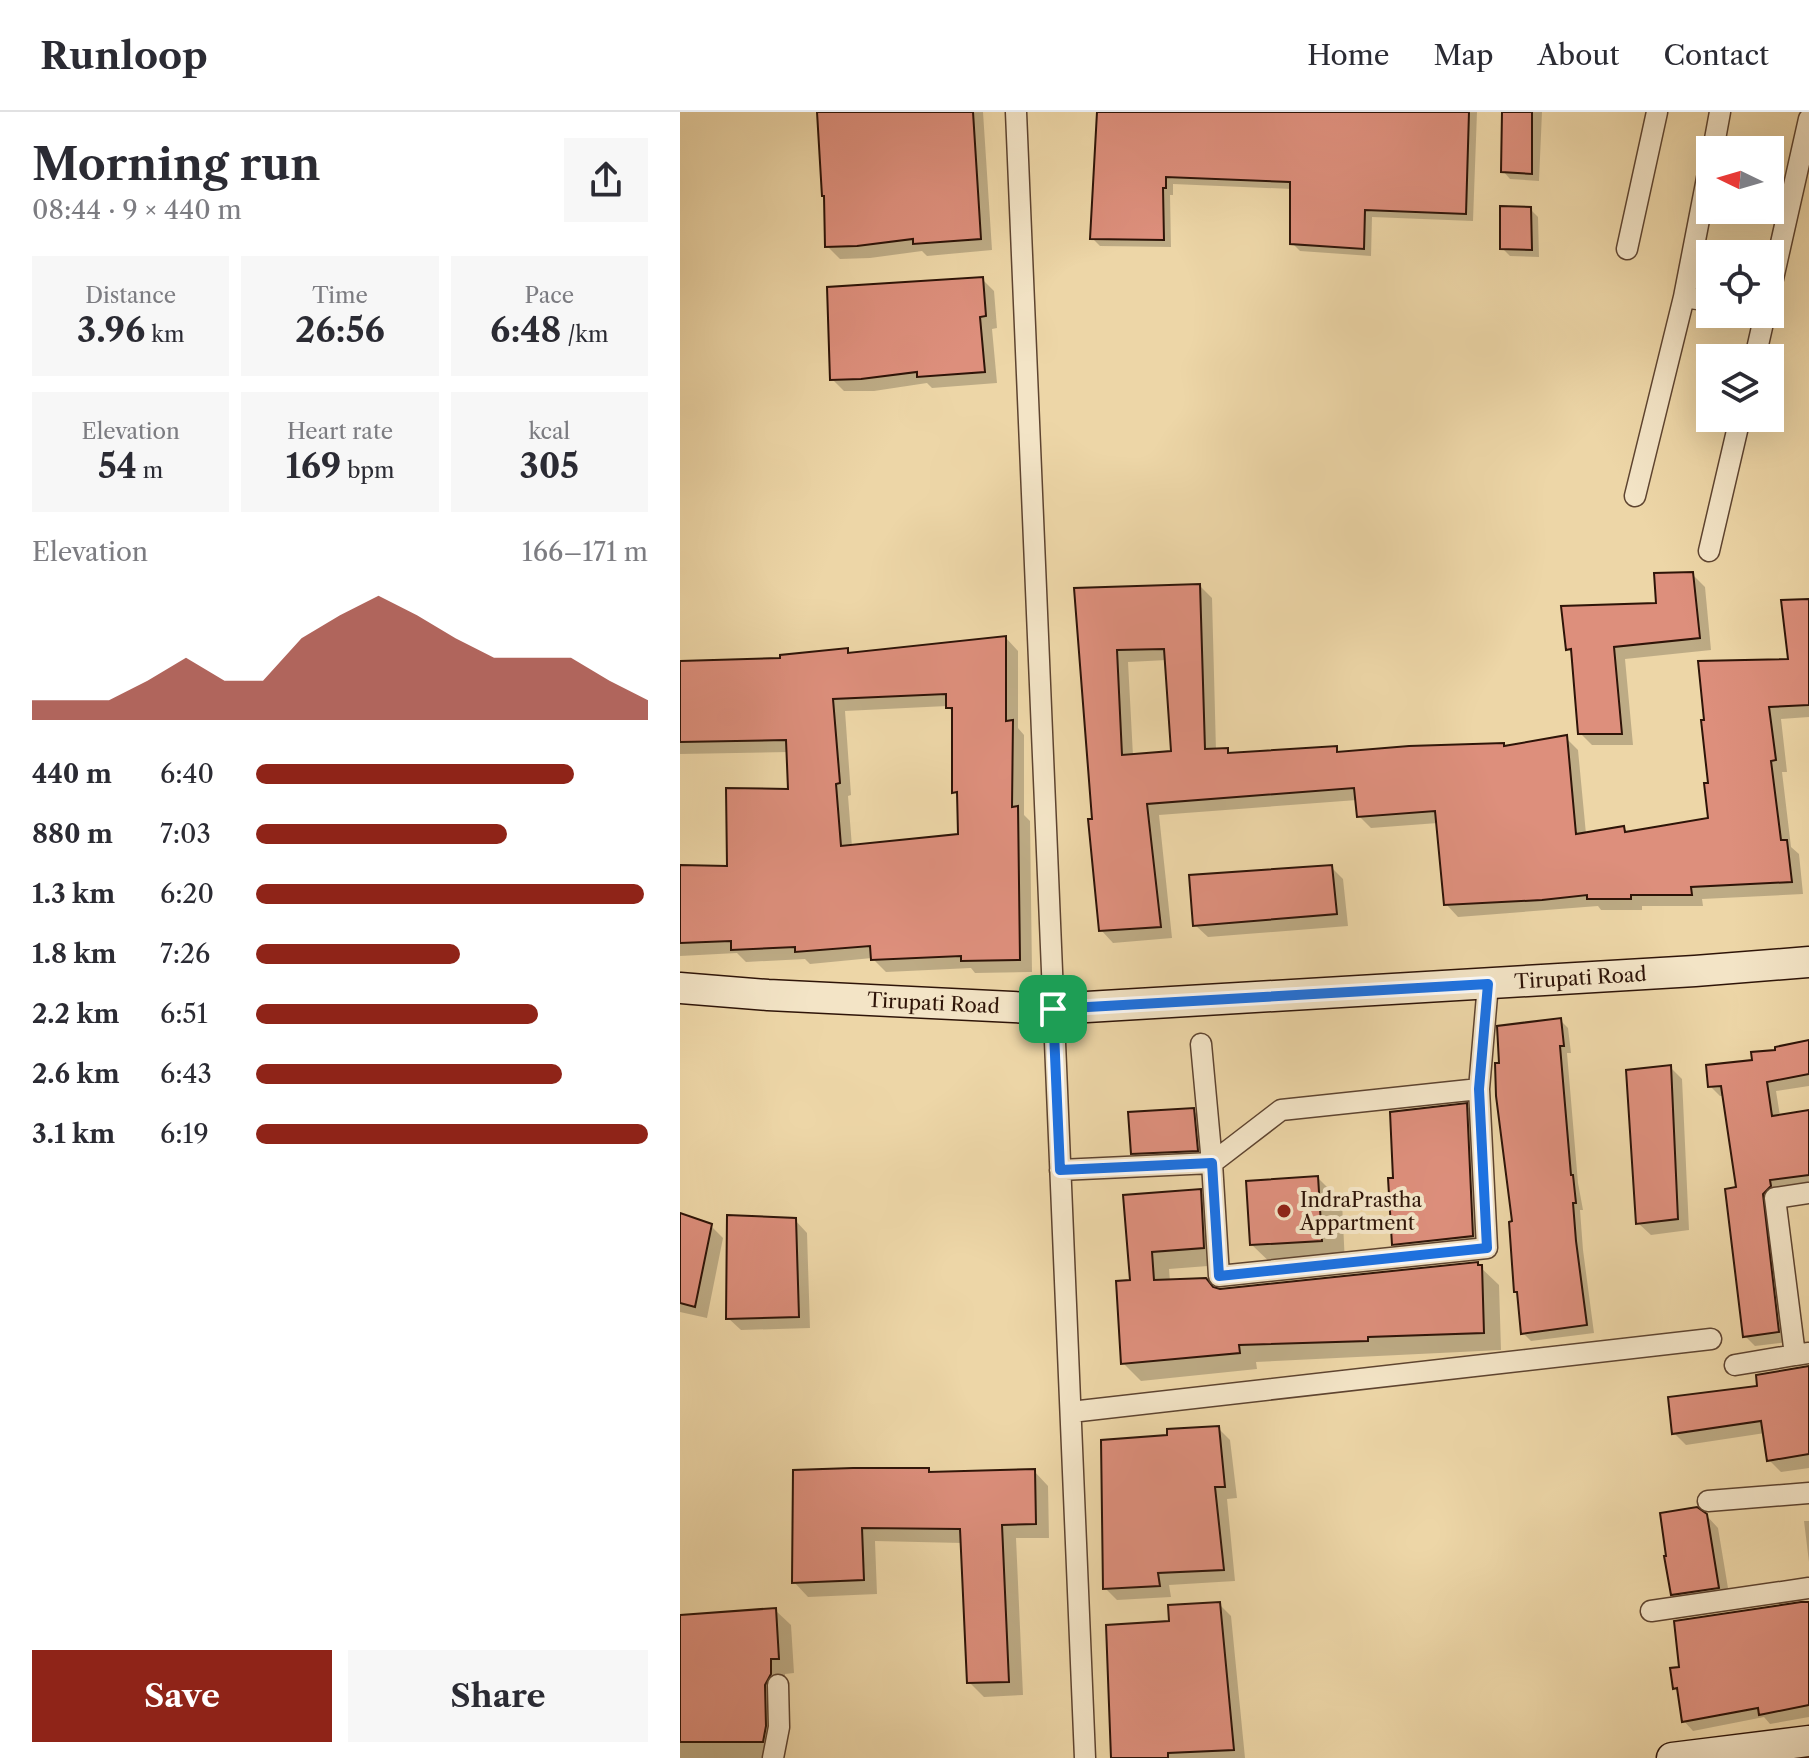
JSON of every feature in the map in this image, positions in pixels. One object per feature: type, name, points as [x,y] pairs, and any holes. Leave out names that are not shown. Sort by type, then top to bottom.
[{"type":"street","points":[[1016,112],[1085,1758]]},
{"type":"street","points":[[1627,249],[1657,112]]},
{"type":"street","points":[[1716,136],[1720,112]]},
{"type":"street","points":[[1782,240],[1809,119]]},
{"type":"street","points":[[1635,496],[1684,297],[1698,224]]},
{"type":"street","points":[[1684,297],[1696,299]]},
{"type":"street","points":[[1709,551],[1737,432]]},
{"type":"street","name":"Tirupati Road","points":[[680,988],[1053,1009],[1809,962]]},
{"type":"street","points":[[1201,1044],[1219,1276],[1487,1248],[1479,1089],[1488,984]]},
{"type":"street","points":[[1060,1170],[1212,1163],[1281,1110],[1479,1089]]},
{"type":"street","points":[[1735,1365],[1802,1354],[1775,1198],[1809,1193]]},
{"type":"street","points":[[1071,1412],[1711,1339]]},
{"type":"street","points":[[1708,1501],[1809,1493]]},
{"type":"street","points":[[1651,1611],[1809,1588]]},
{"type":"street","points":[[773,1758],[779,1727],[778,1685]]},
{"type":"street","points":[[1672,1758],[1709,1756],[1809,1741]]},
{"type":"building","points":[[817,112],[973,112],[981,239],[913,244],[913,239],[825,247]]},
{"type":"building","points":[[1097,112],[1469,112],[1466,214],[1365,210],[1364,249],[1290,244],[1290,182],[1166,177],[1166,188],[1163,188],[1164,240],[1090,239]]},
{"type":"building","points":[[1502,112],[1532,112],[1532,174],[1501,172]]},
{"type":"building","points":[[1500,206],[1531,207],[1532,250],[1500,249]]},
{"type":"building","points":[[983,277],[986,316],[980,317],[985,372],[917,377],[917,372],[830,380],[827,287]]},
{"type":"building","points":[[1693,572],[1700,638],[1614,647],[1622,734],[1578,734],[1571,649],[1566,650],[1561,606],[1656,603],[1654,573]]},
{"type":"building","points":[[1200,584],[1205,749],[1228,748],[1228,753],[1337,746],[1337,752],[1409,746],[1504,743],[1504,746],[1567,735],[1576,834],[1624,826],[1625,832],[1708,818],[1698,661],[1788,659],[1781,600],[1809,599],[1809,705],[1769,707],[1776,760],[1771,761],[1781,840],[1787,840],[1792,882],[1691,887],[1692,895],[1587,899],[1587,895],[1444,905],[1435,811],[1357,817],[1354,788],[1147,804],[1161,927],[1099,931],[1088,819],[1092,819],[1074,588]],"holes":[[[1164,649],[1171,751],[1122,755],[1117,650]]]},
{"type":"building","points":[[1006,636],[1006,721],[1013,720],[1012,807],[1018,806],[1020,960],[961,961],[961,956],[871,960],[870,946],[795,952],[795,947],[731,950],[731,941],[680,943],[680,865],[727,866],[726,788],[788,789],[786,740],[680,742],[680,661],[780,658],[780,655],[848,648],[848,653]],"holes":[[[946,694],[946,708],[952,708],[952,793],[957,792],[958,834],[841,846],[836,784],[840,783],[833,699]]]},
{"type":"building","points":[[1332,865],[1337,914],[1193,926],[1189,875]]},
{"type":"building","points":[[1561,1018],[1564,1046],[1560,1046],[1576,1203],[1573,1203],[1576,1241],[1587,1325],[1521,1334],[1517,1292],[1514,1292],[1509,1222],[1512,1221],[1496,1096],[1495,1063],[1499,1063],[1497,1026]]},
{"type":"building","points":[[1809,1040],[1809,1074],[1767,1082],[1772,1116],[1809,1110],[1809,1175],[1770,1180],[1771,1186],[1763,1194],[1779,1332],[1743,1337],[1725,1189],[1736,1187],[1721,1086],[1708,1087],[1706,1065],[1752,1060],[1751,1052],[1775,1050],[1775,1047]]},
{"type":"building","points":[[1671,1065],[1678,1219],[1636,1224],[1626,1070]]},
{"type":"building","points":[[1467,1103],[1473,1236],[1392,1245],[1388,1178],[1393,1178],[1390,1112]]},
{"type":"building","points":[[1194,1108],[1198,1151],[1131,1154],[1128,1112]]},
{"type":"building","name":"IndraPrastha Appartment","points":[[1318,1176],[1322,1241],[1250,1245],[1246,1181]]},
{"type":"building","points":[[1201,1189],[1204,1248],[1152,1252],[1154,1280],[1206,1278],[1213,1287],[1220,1289],[1478,1262],[1482,1265],[1484,1333],[1239,1345],[1240,1353],[1121,1364],[1116,1281],[1130,1280],[1123,1195]]},
{"type":"building","points":[[680,1213],[712,1224],[695,1307],[680,1303]]},
{"type":"building","points":[[727,1215],[796,1218],[799,1317],[726,1319]]},
{"type":"building","points":[[1809,1366],[1809,1454],[1767,1461],[1761,1421],[1672,1434],[1668,1397],[1757,1386],[1756,1375]]},
{"type":"building","points":[[1219,1426],[1225,1487],[1215,1487],[1224,1570],[1158,1573],[1160,1586],[1103,1589],[1101,1440],[1167,1435],[1167,1429]]},
{"type":"building","points":[[929,1468],[929,1472],[1035,1469],[1036,1524],[1002,1525],[1009,1682],[967,1683],[960,1529],[862,1528],[864,1580],[792,1583],[793,1470]]},
{"type":"building","points":[[1697,1507],[1707,1514],[1719,1588],[1671,1595],[1660,1513]]},
{"type":"building","points":[[1220,1602],[1234,1750],[1168,1753],[1168,1758],[1111,1758],[1106,1625],[1169,1621],[1168,1605]]},
{"type":"building","points":[[1809,1602],[1809,1705],[1759,1715],[1758,1708],[1682,1722],[1677,1688],[1673,1689],[1670,1668],[1679,1667],[1674,1621]]},
{"type":"building","points":[[776,1608],[779,1659],[771,1659],[771,1674],[765,1685],[766,1726],[763,1742],[680,1742],[680,1615]]},
{"type":"place","name":"IndraPrastha Appartment","points":[[1284,1211]]},
{"type":"route","points":[[1488,984],[1479,1089],[1487,1248],[1219,1276],[1212,1163],[1060,1170],[1053,1009],[1488,984]]}]
